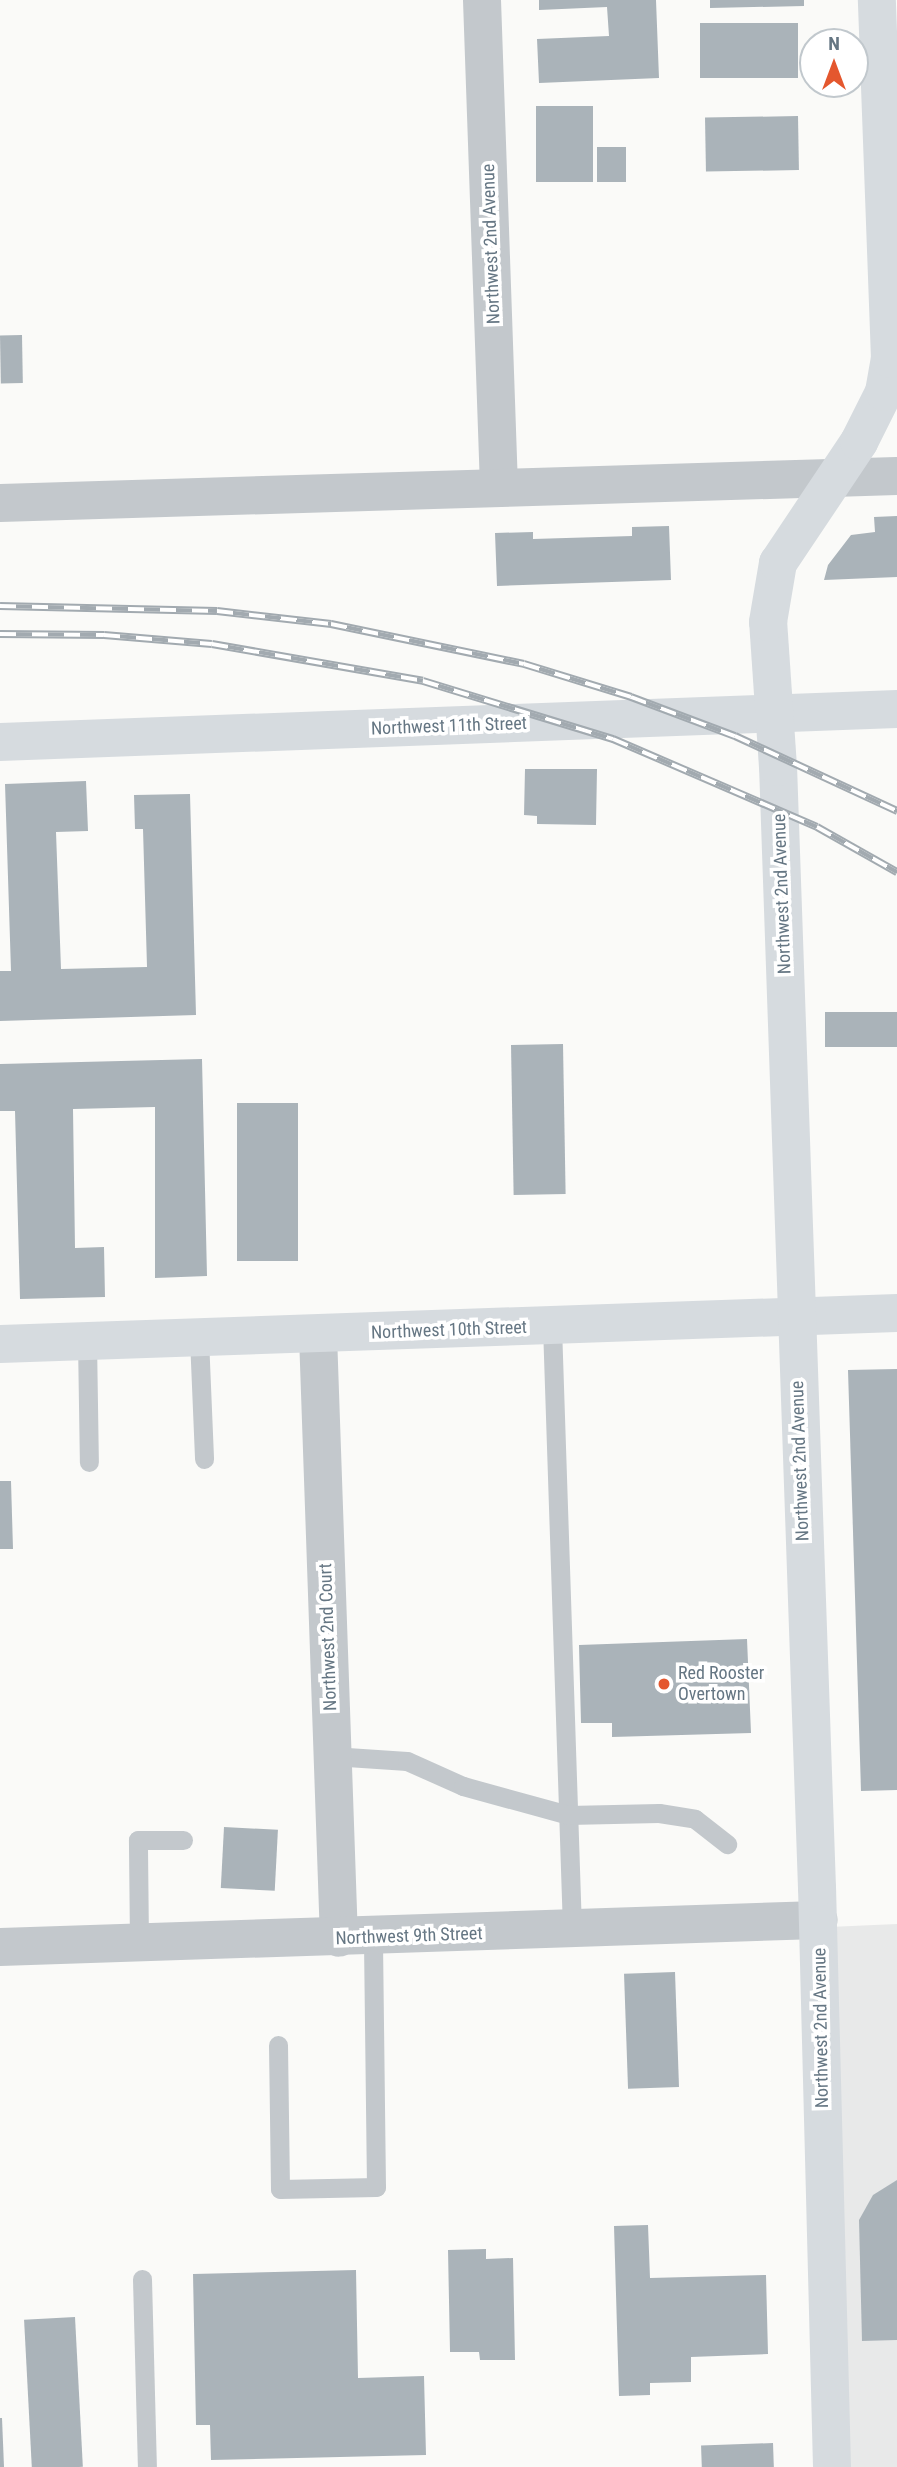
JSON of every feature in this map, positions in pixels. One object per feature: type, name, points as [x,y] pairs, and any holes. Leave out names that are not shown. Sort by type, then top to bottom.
[{"type":"street","name":"Northwest 2nd Avenue","points":[[482,0],[499,488]]},
{"type":"street","name":"Northwest 2nd Avenue","points":[[832,2467],[819,1920],[794,1316],[778,780],[768,622],[774,575],[788,542],[839,477],[876,409],[891,359],[877,0]]},
{"type":"street","points":[[0,503],[897,476]]},
{"type":"street","name":"Northwest 11th Street","points":[[0,742],[897,709]]},
{"type":"street","name":"Northwest 10th Street","points":[[0,1344],[897,1313]]},
{"type":"street","name":"Northwest 2nd Court","points":[[318,1335],[332,1756],[356,1938]]},
{"type":"street","name":"Northwest 9th Street","points":[[0,1947],[356,1938],[819,1920]]},
{"type":"lane","points":[[552,1326],[572,1930]]},
{"type":"lane","points":[[199,1338],[204,1460]]},
{"type":"lane","points":[[87,1341],[89,1462]]},
{"type":"lane","points":[[332,1756],[407,1761],[463,1786],[568,1815],[659,1813],[695,1819],[727,1844]]},
{"type":"lane","points":[[139,1943],[138,1840],[183,1840]]},
{"type":"lane","points":[[278,2045],[280,2189],[376,2187],[356,1938]]},
{"type":"lane","points":[[142,2278],[147,2467]]},
{"type":"shaded area","points":[[897,1924],[897,2467],[845,2467],[829,1927]]},
{"type":"building","points":[[539,0],[656,0],[659,78],[539,83],[537,39],[609,36],[607,7],[539,10]]},
{"type":"building","points":[[710,0],[804,0],[804,6],[710,8]]},
{"type":"building","points":[[700,23],[798,23],[798,78],[700,78]]},
{"type":"building","points":[[536,106],[593,106],[593,182],[536,182]]},
{"type":"building","points":[[798,116],[799,170],[706,172],[705,118]]},
{"type":"building","points":[[597,147],[626,147],[626,182],[597,182]]},
{"type":"building","points":[[0,335],[22,335],[23,383],[1,383]]},
{"type":"building","points":[[897,516],[897,577],[824,580],[828,565],[851,535],[875,532],[874,517]]},
{"type":"building","points":[[669,526],[671,580],[497,586],[495,533],[533,532],[533,539],[632,536],[632,527]]},
{"type":"building","points":[[525,769],[597,769],[596,825],[537,824],[537,816],[524,815]]},
{"type":"building","points":[[86,781],[88,831],[56,832],[61,969],[147,967],[143,829],[135,829],[134,795],[190,794],[196,1015],[0,1021],[0,971],[11,971],[5,784]]},
{"type":"building","points":[[825,1012],[897,1012],[897,1047],[825,1047]]},
{"type":"building","points":[[563,1044],[566,1194],[514,1195],[511,1045]]},
{"type":"building","points":[[202,1059],[207,1276],[155,1278],[155,1107],[73,1109],[75,1248],[104,1247],[105,1297],[20,1299],[15,1111],[0,1111],[0,1064]]},
{"type":"building","points":[[237,1103],[298,1103],[298,1261],[237,1261]]},
{"type":"building","points":[[897,1369],[897,1790],[861,1791],[848,1370]]},
{"type":"building","points":[[0,1481],[11,1481],[13,1549],[0,1549]]},
{"type":"building","name":"Red Rooster Overtown","points":[[747,1639],[751,1733],[612,1737],[612,1723],[581,1723],[579,1645]]},
{"type":"building","points":[[224,1827],[278,1830],[275,1891],[221,1888]]},
{"type":"building","points":[[675,1972],[679,2087],[628,2089],[624,1974]]},
{"type":"building","points":[[897,2180],[897,2340],[862,2341],[859,2220],[873,2195]]},
{"type":"building","points":[[648,2225],[650,2278],[766,2275],[768,2354],[691,2357],[691,2382],[650,2383],[650,2395],[619,2396],[614,2226]]},
{"type":"building","points":[[486,2249],[486,2259],[513,2258],[515,2360],[480,2360],[479,2352],[450,2352],[448,2250]]},
{"type":"building","points":[[356,2270],[358,2378],[424,2376],[426,2455],[211,2460],[210,2425],[196,2425],[193,2274]]},
{"type":"building","points":[[75,2317],[83,2467],[32,2467],[24,2320]]},
{"type":"building","points":[[2,2418],[4,2467],[0,2467]]},
{"type":"building","points":[[773,2443],[774,2467],[702,2467],[701,2446]]},
{"type":"railway","points":[[0,606],[217,611],[331,624],[524,664],[631,697],[735,736],[897,811]]},
{"type":"railway","points":[[0,634],[104,635],[212,644],[423,681],[613,739],[817,827],[897,872]]},
{"type":"place","name":"Red Rooster Overtown","points":[[664,1684]]}]
